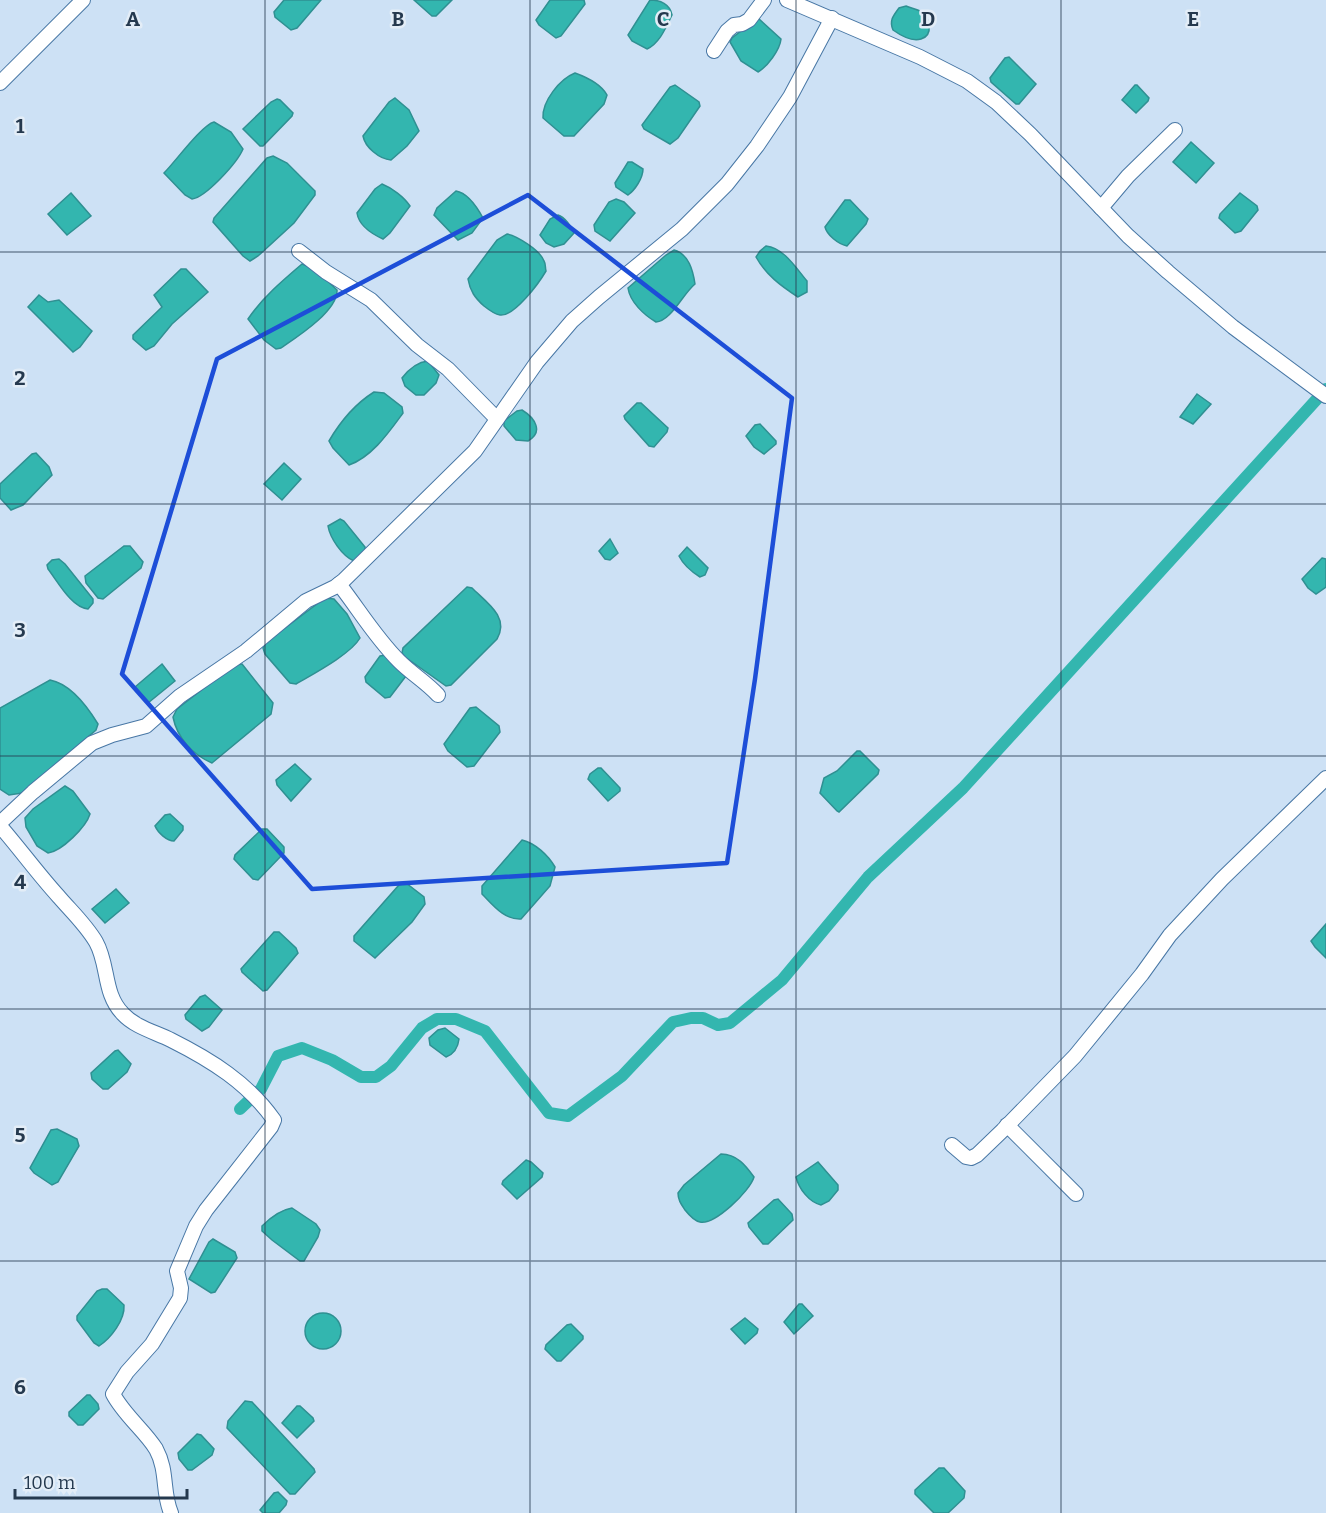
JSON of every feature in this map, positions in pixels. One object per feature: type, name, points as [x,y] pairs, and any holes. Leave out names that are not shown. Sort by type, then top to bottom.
[{"type":"street","points":[[0,83],[83,0]]},
{"type":"street","points":[[714,51],[727,31],[734,25],[749,20],[764,0]]},
{"type":"street","points":[[788,0],[967,81],[996,102],[1168,272],[1225,320],[1326,396]]},
{"type":"street","points":[[171,1513],[164,1466],[155,1447],[135,1425],[113,1394],[127,1372],[152,1344],[180,1298],[181,1288],[177,1271],[196,1226],[206,1209],[271,1127],[274,1120],[264,1106],[220,1066],[138,1025],[122,1014],[108,990],[103,955],[95,941],[81,920],[59,897],[0,824],[33,792],[92,743],[146,726],[180,696],[246,651],[306,601],[339,585],[475,451],[537,362],[572,321],[682,229],[727,184],[757,146],[790,97],[832,18]]},
{"type":"street","points":[[1101,208],[1128,176],[1175,130]]},
{"type":"street","points":[[299,251],[326,272],[371,300],[417,345],[448,369],[497,418]]},
{"type":"street","points":[[339,585],[382,643],[400,663],[428,684],[438,695]]},
{"type":"street","points":[[952,1145],[966,1157],[971,1158],[977,1155],[1075,1056],[1142,974],[1170,935],[1222,879],[1326,778]]},
{"type":"street","points":[[1007,1125],[1076,1194]]},
{"type":"highlighted area","points":[[528,195],[792,398],[755,679],[727,863],[312,889],[122,674],[217,359]]},
{"type":"shaded area","points":[[284,0],[321,0],[297,28],[291,30],[275,17],[274,12]]},
{"type":"shaded area","points":[[414,0],[452,0],[436,16],[432,16]]},
{"type":"shaded area","points":[[550,0],[584,0],[585,4],[561,36],[556,38],[536,20]]},
{"type":"shaded area","points":[[650,0],[664,3],[672,15],[659,39],[647,49],[632,41],[628,35]]},
{"type":"shaded area","points":[[906,6],[920,11],[926,17],[929,30],[925,37],[917,40],[910,39],[893,30],[891,24],[893,16],[899,8]]},
{"type":"shaded area","points":[[758,18],[781,39],[772,58],[758,72],[741,61],[730,42]]},
{"type":"shaded area","points":[[1009,57],[1036,84],[1019,104],[1016,104],[991,82],[990,78],[1005,58]]},
{"type":"shaded area","points":[[575,73],[597,84],[607,95],[604,104],[574,136],[564,136],[543,118],[543,111],[553,91]]},
{"type":"shaded area","points":[[675,85],[699,102],[700,106],[678,138],[670,144],[644,129],[642,125],[670,87]]},
{"type":"shaded area","points":[[1135,85],[1149,98],[1136,113],[1122,100]]},
{"type":"shaded area","points":[[395,98],[409,110],[419,131],[391,160],[373,152],[363,136],[389,102]]},
{"type":"shaded area","points":[[277,99],[293,113],[292,116],[263,146],[260,146],[243,129]]},
{"type":"shaded area","points":[[214,122],[231,132],[243,149],[220,178],[205,192],[192,199],[185,195],[164,173],[196,137]]},
{"type":"shaded area","points":[[1191,142],[1214,163],[1196,183],[1173,162]]},
{"type":"shaded area","points":[[273,156],[287,163],[315,191],[315,195],[294,223],[250,261],[213,222],[214,218],[267,158]]},
{"type":"shaded area","points":[[628,162],[643,169],[638,184],[628,195],[616,187],[615,183]]},
{"type":"shaded area","points":[[382,184],[398,193],[410,206],[383,239],[363,226],[357,213],[375,189]]},
{"type":"shaded area","points":[[456,191],[475,205],[483,218],[472,233],[458,240],[434,215],[437,208]]},
{"type":"shaded area","points":[[71,193],[91,216],[67,235],[48,214]]},
{"type":"shaded area","points":[[1240,193],[1257,206],[1258,210],[1241,231],[1235,233],[1219,218],[1220,214]]},
{"type":"shaded area","points":[[616,199],[624,202],[635,213],[610,241],[595,231],[594,225],[609,202]]},
{"type":"shaded area","points":[[845,200],[850,200],[868,219],[847,246],[833,239],[825,227]]},
{"type":"shaded area","points":[[558,215],[568,222],[574,233],[564,244],[554,247],[546,243],[540,235],[550,219]]},
{"type":"shaded area","points":[[507,234],[538,252],[545,262],[546,271],[519,305],[512,311],[500,315],[478,300],[468,279],[497,240]]},
{"type":"shaded area","points":[[766,246],[778,250],[794,265],[807,281],[807,292],[798,297],[769,275],[756,257]]},
{"type":"shaded area","points":[[674,250],[687,259],[695,284],[667,317],[656,322],[638,308],[628,288]]},
{"type":"shaded area","points":[[302,264],[315,269],[337,290],[336,298],[315,323],[281,348],[276,349],[264,340],[248,319],[266,297]]},
{"type":"shaded area","points":[[181,269],[186,269],[208,292],[172,324],[154,346],[146,350],[133,339],[133,335],[162,307],[154,295]]},
{"type":"shaded area","points":[[39,295],[48,302],[59,300],[92,331],[80,347],[73,352],[28,307]]},
{"type":"shaded area","points":[[428,361],[439,375],[436,383],[424,395],[416,395],[405,386],[402,378],[414,366]]},
{"type":"shaded area","points":[[374,392],[384,393],[402,407],[403,413],[373,450],[349,465],[329,441],[348,414]]},
{"type":"shaded area","points":[[1197,394],[1211,404],[1193,424],[1180,417]]},
{"type":"shaded area","points":[[637,403],[641,403],[668,428],[654,447],[649,446],[625,419],[624,416]]},
{"type":"shaded area","points":[[522,410],[531,417],[537,429],[528,441],[516,440],[504,426],[504,421]]},
{"type":"shaded area","points":[[760,424],[776,441],[776,444],[764,454],[754,447],[746,436],[755,425]]},
{"type":"shaded area","points":[[36,453],[49,467],[52,475],[23,505],[11,510],[0,498],[0,484],[32,454]]},
{"type":"shaded area","points":[[284,463],[301,479],[282,500],[264,484]]},
{"type":"shaded area","points":[[340,519],[365,547],[365,552],[354,561],[341,551],[329,531],[328,526]]},
{"type":"shaded area","points":[[610,539],[618,553],[610,560],[605,559],[599,551]]},
{"type":"shaded area","points":[[124,546],[130,546],[143,562],[141,568],[103,599],[98,598],[86,583],[85,576]]},
{"type":"shaded area","points":[[687,547],[708,568],[705,575],[700,577],[688,568],[679,556]]},
{"type":"shaded area","points":[[1322,558],[1326,559],[1326,587],[1316,594],[1302,579]]},
{"type":"shaded area","points":[[59,559],[93,599],[88,609],[82,608],[71,599],[48,569],[47,565],[52,560]]},
{"type":"shaded area","points":[[467,587],[472,588],[495,610],[501,624],[500,631],[497,639],[451,685],[446,686],[405,657],[402,653],[403,648]]},
{"type":"shaded area","points":[[325,598],[334,599],[347,614],[360,638],[349,651],[331,663],[296,684],[290,683],[265,654],[263,648],[265,643]]},
{"type":"shaded area","points":[[386,655],[406,676],[390,697],[385,698],[366,682],[365,677],[380,656]]},
{"type":"shaded area","points":[[162,664],[175,681],[148,703],[135,687]]},
{"type":"shaded area","points":[[242,664],[273,703],[271,714],[212,763],[187,745],[178,732],[173,717],[177,709],[234,665]]},
{"type":"shaded area","points":[[50,680],[65,686],[78,697],[98,724],[96,730],[22,793],[9,795],[0,789],[0,708]]},
{"type":"shaded area","points":[[476,707],[499,726],[500,732],[474,766],[467,767],[448,751],[444,744],[470,708]]},
{"type":"shaded area","points":[[857,751],[860,751],[879,770],[878,774],[839,812],[820,793],[824,778],[837,771]]},
{"type":"shaded area","points":[[295,764],[311,779],[291,801],[277,785],[276,780]]},
{"type":"shaded area","points":[[601,768],[620,788],[620,791],[608,801],[588,779],[590,774]]},
{"type":"shaded area","points":[[65,786],[73,791],[90,814],[73,838],[60,848],[48,853],[37,846],[26,827],[25,818],[33,809]]},
{"type":"shaded area","points":[[170,814],[183,826],[183,830],[174,841],[168,840],[155,826],[165,815]]},
{"type":"shaded area","points":[[262,829],[267,829],[284,847],[284,853],[258,880],[253,879],[234,859],[235,855]]},
{"type":"shaded area","points":[[522,840],[541,850],[555,867],[550,886],[521,919],[515,919],[499,911],[482,894],[482,886]]},
{"type":"shaded area","points":[[406,883],[424,897],[425,904],[412,922],[375,958],[354,941],[354,936],[399,885]]},
{"type":"shaded area","points":[[116,889],[129,903],[105,923],[92,909]]},
{"type":"shaded area","points":[[1326,924],[1326,958],[1311,941]]},
{"type":"shaded area","points":[[274,932],[279,932],[296,948],[298,953],[267,990],[263,991],[241,969]]},
{"type":"shaded area","points":[[205,995],[222,1010],[209,1027],[202,1031],[186,1019],[185,1015],[200,997]]},
{"type":"shaded area","points":[[445,1028],[459,1039],[455,1050],[446,1057],[430,1045],[429,1038],[438,1030]]},
{"type":"shaded area","points":[[118,1050],[131,1064],[127,1072],[108,1089],[103,1089],[92,1079],[91,1073]]},
{"type":"shaded area","points":[[57,1129],[77,1139],[79,1146],[58,1182],[52,1185],[30,1168],[51,1130]]},
{"type":"shaded area","points":[[721,1154],[736,1158],[754,1177],[746,1190],[723,1213],[706,1222],[700,1222],[692,1218],[685,1210],[678,1193],[684,1185]]},
{"type":"shaded area","points":[[526,1160],[543,1173],[542,1177],[517,1199],[502,1184]]},
{"type":"shaded area","points":[[818,1162],[838,1185],[838,1190],[829,1201],[821,1205],[812,1201],[805,1194],[796,1177]]},
{"type":"shaded area","points":[[778,1199],[792,1214],[793,1220],[768,1244],[763,1244],[748,1223]]},
{"type":"shaded area","points":[[292,1208],[316,1224],[320,1230],[304,1261],[300,1261],[262,1231],[262,1226],[272,1217]]},
{"type":"shaded area","points":[[213,1239],[235,1252],[237,1258],[215,1292],[211,1293],[189,1279],[209,1242]]},
{"type":"shaded area","points":[[107,1289],[124,1305],[124,1311],[116,1328],[99,1346],[94,1343],[77,1320],[77,1316],[97,1291]]},
{"type":"shaded area","points":[[799,1304],[802,1304],[813,1316],[794,1334],[784,1322]]},
{"type":"shaded area","points":[[323,1313],[336,1318],[341,1331],[336,1344],[323,1349],[310,1344],[305,1331],[310,1318]]},
{"type":"shaded area","points":[[745,1318],[758,1329],[757,1333],[745,1344],[731,1329]]},
{"type":"shaded area","points":[[571,1324],[583,1336],[583,1339],[561,1361],[557,1361],[545,1349],[546,1345],[567,1325]]},
{"type":"shaded area","points":[[87,1395],[90,1395],[98,1404],[99,1409],[83,1425],[78,1425],[69,1416],[69,1412]]},
{"type":"shaded area","points":[[245,1401],[252,1402],[314,1469],[315,1472],[295,1494],[290,1494],[227,1428],[228,1421]]},
{"type":"shaded area","points":[[297,1406],[300,1406],[314,1421],[297,1438],[282,1423]]},
{"type":"shaded area","points":[[197,1434],[201,1435],[214,1449],[212,1455],[192,1470],[188,1470],[179,1459],[178,1453]]},
{"type":"shaded area","points":[[939,1468],[944,1468],[965,1491],[964,1498],[948,1513],[934,1513],[915,1494],[915,1490]]},
{"type":"shaded area","points":[[278,1492],[287,1501],[286,1505],[279,1513],[263,1513],[260,1510],[274,1493]]},
{"type":"waterway","points":[[240,1109],[261,1089],[278,1056],[302,1048],[332,1060],[361,1077],[376,1077],[391,1066],[422,1028],[437,1019],[456,1019],[485,1031],[549,1113],[568,1116],[622,1076],[673,1022],[703,1018],[718,1025],[730,1023],[782,980],[868,877],[963,788],[1326,389]]}]
